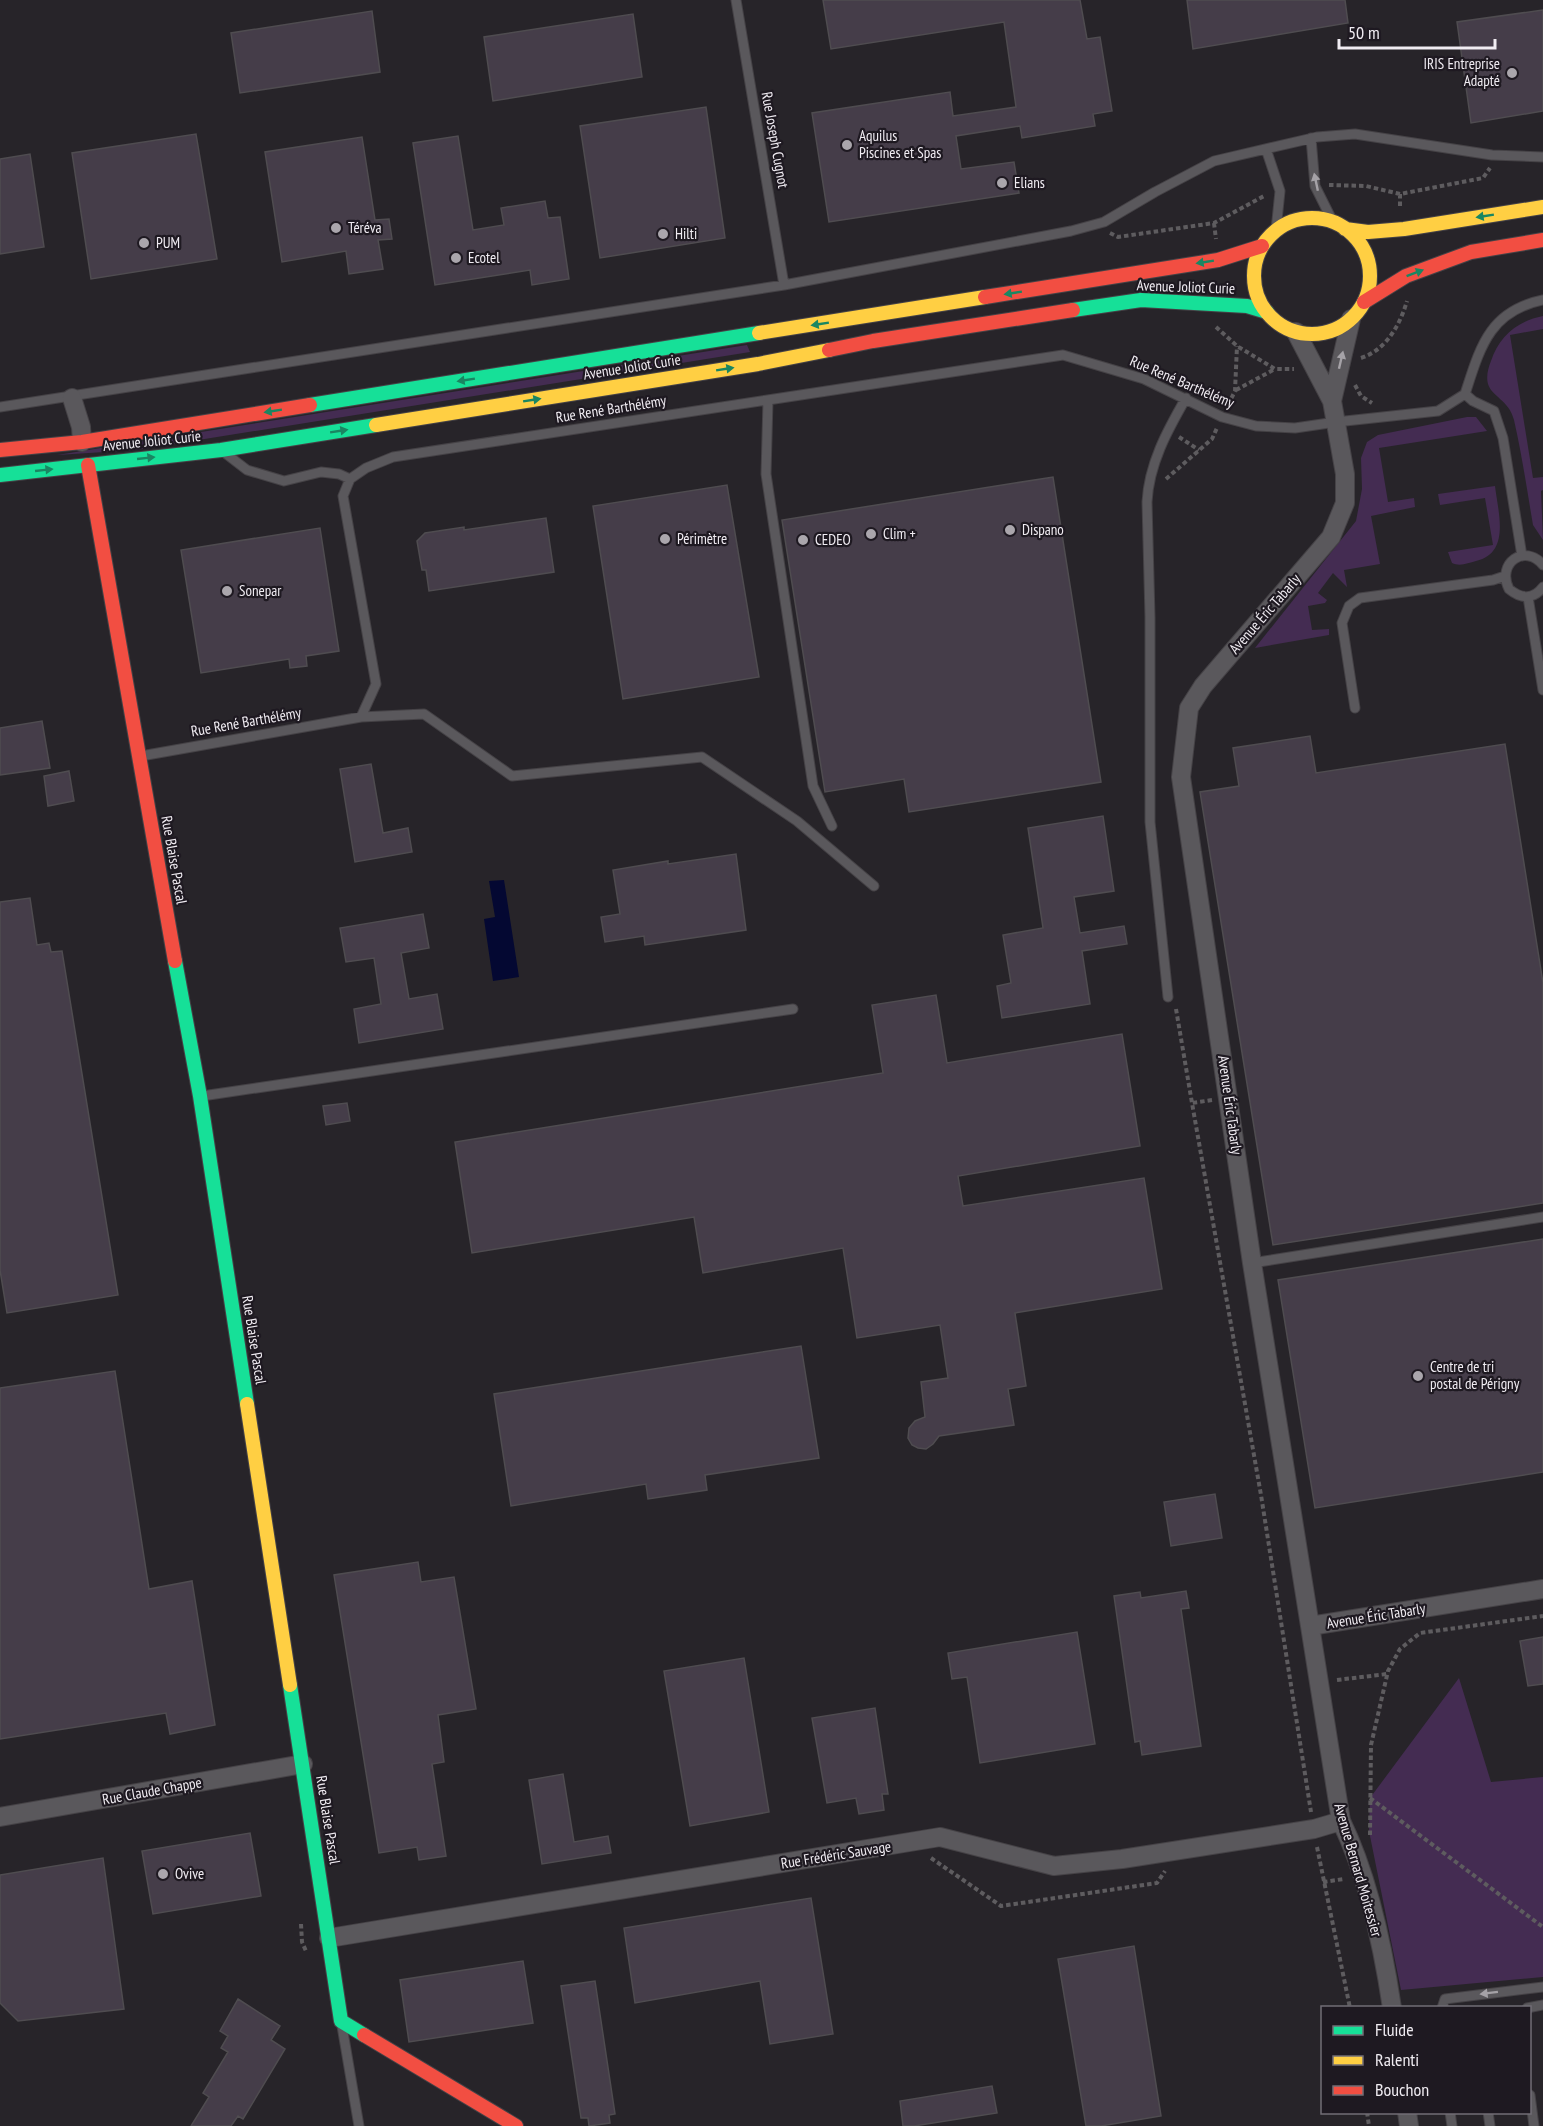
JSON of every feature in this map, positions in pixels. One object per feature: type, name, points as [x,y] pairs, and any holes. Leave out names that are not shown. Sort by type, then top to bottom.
[{"type":"main road","points":[[1339,226],[1363,249],[1368,262],[1368,289],[1364,302],[1351,319],[1334,330],[1315,334],[1296,332],[1280,324],[1267,312],[1258,297],[1254,280],[1256,263],[1262,246],[1276,230],[1294,221],[1314,218],[1368,232],[1395,230],[1543,207]]},
{"type":"main road","points":[[1364,302],[1406,276],[1471,252],[1543,240]]},
{"type":"main road","name":"Avenue Joliot Curie","points":[[0,450],[82,442],[1218,260],[1262,246]]},
{"type":"main road","name":"Avenue Joliot Curie","points":[[0,475],[220,450],[758,364],[873,341],[1141,300],[1247,306],[1267,312]]},
{"type":"main road","name":"Rue Blaise Pascal","points":[[88,465],[200,1096],[341,2021]]},
{"type":"main road","points":[[341,2021],[516,2126]]},
{"type":"street","name":"Avenue Éric Tabarly","points":[[1332,401],[1351,319]]},
{"type":"street","name":"Avenue Éric Tabarly","points":[[1296,332],[1332,401],[1345,474],[1345,503],[1331,537],[1203,686],[1189,708],[1181,777],[1252,1263],[1310,1626],[1543,1589]]},
{"type":"street","points":[[72,398],[81,427],[82,442]]},
{"type":"street","name":"Avenue Bernard Moitessier","points":[[1310,1626],[1341,1821],[1353,1845],[1362,1876],[1386,1966],[1392,2006]]},
{"type":"street","name":"Rue Claude Chappe","points":[[0,1817],[303,1764]]},
{"type":"street","name":"Rue Frédéric Sauvage","points":[[329,1938],[940,1837],[1054,1866],[1316,1837],[1341,1821]]},
{"type":"lane","name":"Rue Joseph Cugnot","points":[[736,0],[784,285]]},
{"type":"lane","points":[[0,407],[72,398],[784,285],[1071,231],[1104,222],[1214,161],[1311,138],[1355,134],[1492,155],[1543,158]]},
{"type":"lane","points":[[1311,138],[1315,186],[1339,226]]},
{"type":"lane","points":[[1266,149],[1280,191],[1276,230]]},
{"type":"lane","points":[[1522,556],[1506,454],[1494,411],[1473,401],[1465,394],[1483,342],[1509,312],[1543,300]]},
{"type":"lane","name":"Rue René Barthélémy","points":[[350,479],[366,468],[393,458],[1063,355],[1143,379],[1222,417],[1256,426],[1295,428],[1438,411],[1465,394]]},
{"type":"lane","points":[[1168,997],[1150,822],[1148,484],[1158,452],[1186,398]]},
{"type":"lane","points":[[768,400],[766,474],[813,786],[832,826]]},
{"type":"lane","points":[[220,450],[247,470],[284,481],[321,472],[339,474],[350,479],[344,496],[376,684],[361,717]]},
{"type":"lane","points":[[1543,565],[1534,558],[1517,557],[1508,565],[1505,576],[1509,589],[1521,597],[1534,595],[1543,587]]},
{"type":"lane","points":[[1355,708],[1342,623],[1348,606],[1360,598],[1493,580],[1505,576]]},
{"type":"lane","points":[[1528,597],[1543,690]]},
{"type":"lane","name":"Rue René Barthélémy","points":[[138,756],[361,717],[424,714],[512,776],[702,756],[797,821],[874,886]]},
{"type":"lane","points":[[200,1096],[793,1009]]},
{"type":"lane","points":[[1252,1263],[1543,1217]]},
{"type":"lane","points":[[1442,2006],[1445,1998],[1543,1987]]},
{"type":"lane","points":[[341,2021],[359,2126]]},
{"type":"lane","points":[[1531,2103],[1534,2126]]},
{"type":"path","points":[[1325,185],[1366,186],[1400,194],[1453,185],[1483,178],[1490,170],[1492,155]]},
{"type":"path","points":[[1104,222],[1110,233],[1118,237],[1214,223],[1269,194]]},
{"type":"path","points":[[1352,360],[1373,354],[1384,344],[1402,315],[1408,297]]},
{"type":"path","points":[[1214,323],[1220,332],[1237,346],[1275,369]]},
{"type":"path","points":[[1227,406],[1235,391],[1237,346]]},
{"type":"path","points":[[1235,391],[1275,369],[1300,368]]},
{"type":"path","points":[[1354,383],[1361,396],[1375,405]]},
{"type":"path","points":[[1148,484],[1163,482],[1212,439],[1218,425]]},
{"type":"path","points":[[1168,430],[1199,450]]},
{"type":"path","points":[[1176,1008],[1261,1495],[1316,1837]]},
{"type":"path","points":[[1192,1103],[1229,1097]]},
{"type":"path","points":[[1371,1842],[1369,1831],[1371,1745],[1388,1671],[1400,1649],[1420,1633],[1543,1616]]},
{"type":"path","points":[[1370,1798],[1543,1928]]},
{"type":"path","points":[[1350,2006],[1323,1882],[1362,1876]]},
{"type":"path","points":[[301,1919],[302,1942],[307,1952]]},
{"type":"shaded area","points":[[1543,316],[1543,329],[1510,335],[1533,478],[1543,477],[1543,490],[1541,491],[1543,540],[1533,525],[1512,413],[1490,388],[1487,378],[1494,352],[1510,331],[1525,322]]},
{"type":"shaded area","points":[[747,345],[750,352],[136,450],[57,455]]},
{"type":"shaded area","points":[[1476,417],[1487,431],[1379,448],[1388,502],[1414,498],[1415,507],[1371,516],[1380,564],[1344,570],[1347,587],[1333,573],[1318,593],[1327,600],[1325,603],[1308,606],[1312,630],[1329,629],[1329,635],[1255,648],[1356,521],[1362,489],[1361,458],[1367,442],[1378,435]]},
{"type":"shaded area","points":[[1495,486],[1500,530],[1494,550],[1487,557],[1476,561],[1461,565],[1452,563],[1448,552],[1493,545],[1485,498],[1440,505],[1438,494]]},
{"type":"shaded area","points":[[504,880],[519,977],[493,981],[484,919],[495,917],[489,881]]},
{"type":"shaded area","points":[[1459,1678],[1491,1782],[1543,1777],[1543,1977],[1401,1990],[1369,1831],[1370,1798]]},
{"type":"building","points":[[823,0],[1080,0],[1087,39],[1100,37],[1112,111],[1093,114],[1095,126],[1022,138],[1020,126],[956,136],[961,169],[1014,162],[1019,193],[829,222],[812,113],[950,92],[953,116],[1016,107],[1004,22],[831,49]]},
{"type":"building","points":[[1187,0],[1345,0],[1348,23],[1193,49]]},
{"type":"building","points":[[1543,10],[1543,111],[1471,123],[1457,22]]},
{"type":"building","points":[[372,11],[380,72],[240,93],[231,33]]},
{"type":"building","points":[[633,14],[642,77],[493,101],[484,37]]},
{"type":"building","points":[[706,107],[725,238],[600,258],[580,126]]},
{"type":"building","points":[[196,134],[217,259],[91,279],[72,153]]},
{"type":"building","points":[[458,136],[473,230],[504,225],[501,208],[545,201],[548,218],[560,217],[569,279],[532,285],[530,270],[435,285],[413,143]]},
{"type":"building","points":[[362,137],[375,220],[389,219],[392,239],[378,240],[383,269],[349,274],[346,251],[282,262],[265,152]]},
{"type":"building","points":[[30,154],[44,247],[0,254],[0,159]]},
{"type":"building","points":[[1053,477],[1101,782],[909,812],[904,779],[825,792],[782,520]]},
{"type":"building","points":[[727,485],[759,677],[623,699],[593,506]]},
{"type":"building","points":[[546,518],[554,572],[429,591],[426,570],[422,570],[417,541],[425,533],[464,527],[464,530]]},
{"type":"building","points":[[320,528],[339,651],[306,656],[307,666],[290,668],[289,659],[201,673],[181,550]]},
{"type":"building","points":[[42,721],[50,768],[0,775],[0,728]]},
{"type":"building","points":[[1310,736],[1316,773],[1505,744],[1543,983],[1543,1203],[1273,1245],[1200,792],[1239,786],[1233,748]]},
{"type":"building","points":[[371,764],[383,833],[408,828],[412,852],[355,862],[340,769]]},
{"type":"building","points":[[69,771],[74,801],[48,806],[44,776]]},
{"type":"building","points":[[1103,816],[1114,891],[1074,897],[1080,933],[1124,926],[1127,944],[1082,951],[1090,1004],[1002,1018],[997,986],[1011,983],[1003,935],[1043,928],[1028,828]]},
{"type":"building","points":[[736,854],[746,930],[645,945],[644,936],[605,942],[601,917],[620,914],[613,870],[668,861],[668,864]]},
{"type":"building","points":[[30,898],[37,945],[49,943],[51,952],[62,951],[118,1295],[7,1313],[0,1270],[0,902]]},
{"type":"building","points":[[423,914],[429,948],[401,953],[409,999],[437,994],[443,1029],[359,1043],[354,1009],[381,1004],[374,958],[346,962],[340,928]]},
{"type":"building","points":[[936,995],[947,1063],[1122,1034],[1140,1146],[958,1176],[963,1206],[1144,1178],[1162,1289],[1015,1313],[1026,1386],[1008,1389],[1014,1425],[939,1436],[926,1449],[912,1445],[908,1438],[909,1428],[915,1421],[925,1417],[921,1382],[948,1378],[940,1325],[857,1338],[843,1248],[703,1273],[694,1217],[472,1253],[455,1142],[883,1073],[872,1005]]},
{"type":"building","points":[[347,1103],[350,1121],[326,1125],[323,1106]]},
{"type":"building","name":"Centre de tri postal de Périgny","points":[[1543,1239],[1543,1472],[1315,1508],[1278,1280]]},
{"type":"building","points":[[801,1346],[819,1458],[705,1475],[707,1490],[648,1499],[646,1484],[511,1506],[494,1394]]},
{"type":"building","points":[[115,1371],[149,1589],[192,1581],[215,1725],[170,1734],[166,1713],[0,1739],[0,1388]]},
{"type":"building","points":[[1215,1494],[1222,1538],[1171,1546],[1164,1502]]},
{"type":"building","points":[[418,1562],[421,1582],[454,1577],[476,1709],[438,1715],[444,1762],[432,1764],[446,1856],[419,1860],[417,1847],[379,1853],[334,1575]]},
{"type":"building","points":[[1186,1591],[1189,1608],[1181,1609],[1201,1746],[1142,1755],[1140,1741],[1135,1742],[1114,1596],[1140,1592],[1141,1598]]},
{"type":"building","points":[[1077,1632],[1095,1744],[980,1763],[967,1677],[952,1679],[948,1653]]},
{"type":"building","points":[[1543,1637],[1543,1684],[1528,1686],[1520,1641]]},
{"type":"building","points":[[744,1658],[769,1812],[690,1826],[664,1671]]},
{"type":"building","points":[[875,1708],[888,1794],[882,1794],[884,1810],[859,1814],[856,1798],[827,1803],[812,1718]]},
{"type":"building","points":[[563,1774],[574,1842],[608,1836],[611,1853],[542,1864],[529,1780]]},
{"type":"building","points":[[250,1833],[261,1896],[153,1914],[142,1851]]},
{"type":"building","points":[[103,1858],[124,2009],[18,2021],[0,2003],[0,1875]]},
{"type":"building","points":[[811,1898],[833,2034],[770,2044],[760,1981],[635,2003],[624,1928]]},
{"type":"building","points":[[1134,1946],[1161,2116],[1101,2126],[1086,2126],[1058,1959]]},
{"type":"building","points":[[523,1961],[533,2023],[409,2042],[400,1980]]},
{"type":"building","points":[[595,1981],[615,2114],[609,2115],[610,2123],[589,2126],[588,2118],[581,2118],[561,1986]]},
{"type":"building","points":[[238,1999],[280,2026],[271,2040],[285,2049],[243,2119],[238,2116],[231,2126],[191,2126],[209,2097],[203,2093],[228,2052],[221,2048],[228,2036],[220,2031]]},
{"type":"building","points":[[992,2086],[997,2113],[903,2126],[900,2101]]},
{"type":"traffic: fast","points":[[1073,310],[1141,300],[1247,306],[1267,312]]},
{"type":"traffic: fast","points":[[310,405],[759,333]]},
{"type":"traffic: fast","points":[[0,475],[221,450],[376,425]]},
{"type":"traffic: fast","points":[[175,961],[200,1096],[247,1404]]},
{"type":"traffic: fast","points":[[290,1685],[341,2021],[364,2035]]},
{"type":"traffic: slow","points":[[1345,229],[1368,232],[1404,229],[1543,207]]},
{"type":"traffic: slow","points":[[1312,218],[1334,223],[1353,235],[1365,254],[1370,276],[1365,298],[1353,317],[1334,329],[1312,334],[1290,329],[1271,317],[1259,298],[1254,276],[1259,254],[1271,235],[1290,223],[1312,218]]},
{"type":"traffic: slow","points":[[759,333],[985,297]]},
{"type":"traffic: slow","points":[[376,425],[758,364],[829,350]]},
{"type":"traffic: slow","points":[[247,1404],[290,1685]]},
{"type":"traffic: jam","points":[[1364,302],[1406,276],[1471,252],[1543,240]]},
{"type":"traffic: jam","points":[[985,297],[1218,260],[1262,246]]},
{"type":"traffic: jam","points":[[829,350],[1073,310]]},
{"type":"traffic: jam","points":[[0,450],[82,442],[310,405]]},
{"type":"traffic: jam","points":[[88,465],[175,961]]},
{"type":"traffic: jam","points":[[364,2035],[516,2126]]},
{"type":"place","name":"IRIS Entreprise Adapté","points":[[1512,73]]},
{"type":"place","name":"Aquilus Piscines et Spas","points":[[847,145]]},
{"type":"place","name":"Elians","points":[[1002,183]]},
{"type":"place","name":"Téréva","points":[[336,228]]},
{"type":"place","name":"Hilti","points":[[663,234]]},
{"type":"place","name":"PUM","points":[[144,243]]},
{"type":"place","name":"Ecotel","points":[[456,258]]},
{"type":"place","name":"Dispano","points":[[1010,530]]},
{"type":"place","name":"Clim +","points":[[871,534]]},
{"type":"place","name":"Périmètre","points":[[665,539]]},
{"type":"place","name":"CEDEO","points":[[803,540]]},
{"type":"place","name":"Sonepar","points":[[227,591]]},
{"type":"place","name":"Centre de tri postal de Périgny","points":[[1418,1376]]},
{"type":"place","name":"Ovive","points":[[163,1874]]}]
